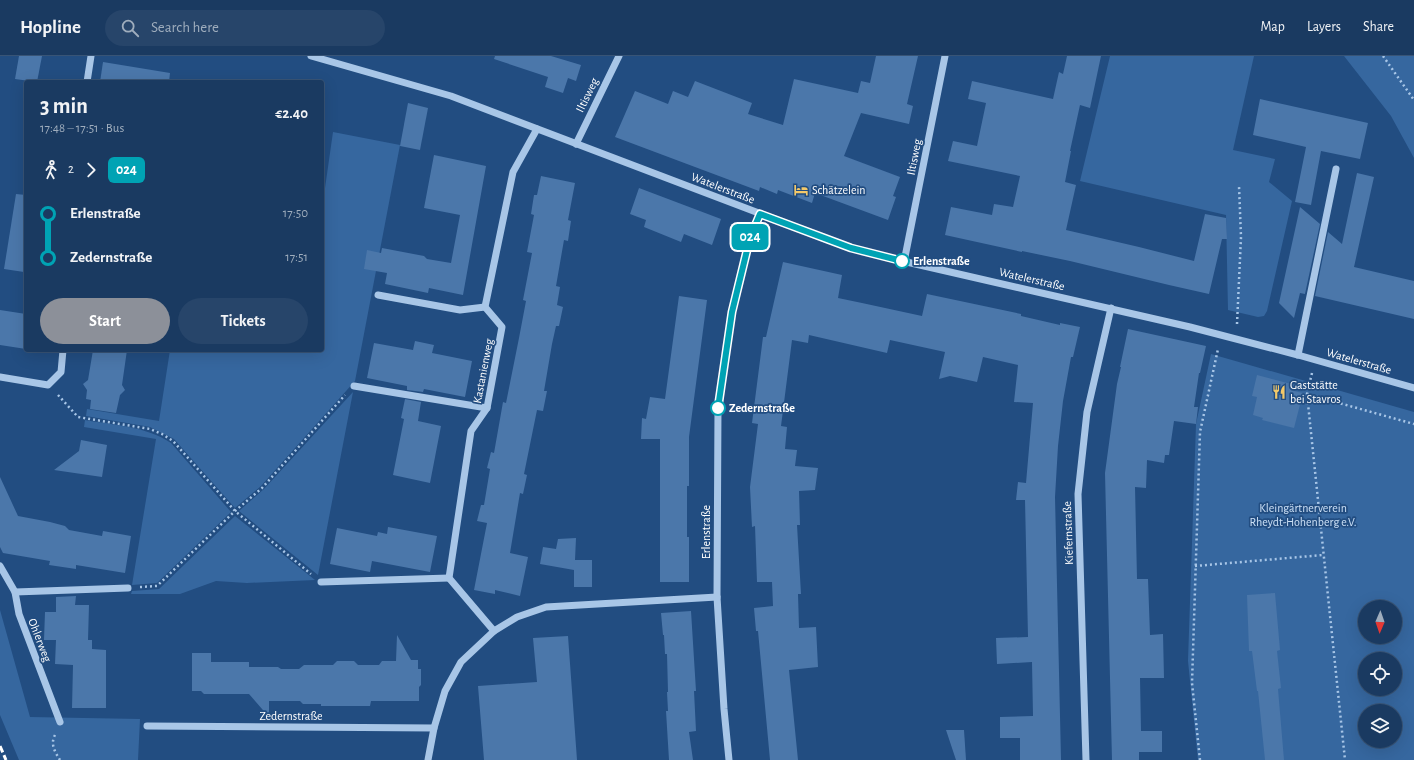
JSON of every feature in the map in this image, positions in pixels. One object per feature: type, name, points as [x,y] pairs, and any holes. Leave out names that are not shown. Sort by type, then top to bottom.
[{"type":"street","points":[[87,80],[91,56]]},
{"type":"street","name":"Watelerstraße","points":[[311,56],[451,96],[851,248],[904,262],[1111,308],[1222,335],[1414,388]]},
{"type":"street","name":"Iltisweg","points":[[576,144],[619,56]]},
{"type":"street","name":"Iltisweg","points":[[904,262],[945,56]]},
{"type":"street","points":[[378,295],[460,310],[485,308],[513,172],[537,129]]},
{"type":"street","points":[[1298,355],[1336,169]]},
{"type":"street","name":"Erlenstraße","points":[[730,760],[724,709],[718,597],[718,408],[732,312],[750,238],[760,214]]},
{"type":"street","name":"Kastanienweg","points":[[448,578],[472,431],[487,408],[502,327],[485,308]]},
{"type":"street","name":"Kiefernstraße","points":[[1086,760],[1078,494],[1087,412],[1111,308]]},
{"type":"street","points":[[0,377],[48,385],[61,372],[63,352]]},
{"type":"street","points":[[354,386],[487,408]]},
{"type":"street","name":"Ohlerweg","points":[[0,566],[15,592],[19,614],[60,722]]},
{"type":"street","points":[[321,582],[448,578],[494,631]]},
{"type":"street","points":[[15,592],[128,588]]},
{"type":"street","points":[[428,760],[434,728],[445,690],[461,662],[494,631],[516,617],[546,607],[718,597]]},
{"type":"street","name":"Zedernstraße","points":[[148,726],[434,728]]},
{"type":"path","points":[[1384,56],[1414,100]]},
{"type":"path","points":[[1237,339],[1241,237],[1239,186]]},
{"type":"path","points":[[1200,760],[1192,683],[1200,432],[1222,335]]},
{"type":"path","points":[[1315,360],[1307,394],[1345,760]]},
{"type":"path","points":[[48,385],[78,417],[150,429],[173,441],[235,512],[321,582]]},
{"type":"path","points":[[128,588],[158,586],[262,488],[354,386]]},
{"type":"path","points":[[1307,394],[1414,424]]},
{"type":"path","points":[[1195,566],[1323,555]]},
{"type":"path","points":[[60,722],[59,729],[53,739],[54,748],[60,760]]},
{"type":"green space","points":[[1110,56],[1254,56],[1233,150],[1275,159],[1269,182],[1292,201],[1267,311],[1264,316],[1258,317],[1228,310],[1226,215],[1080,181]]},
{"type":"green space","points":[[1344,56],[1414,56],[1414,158],[1391,116]]},
{"type":"green space","points":[[333,132],[400,145],[355,381],[261,486],[235,508],[174,439],[150,427],[86,416],[87,409],[159,421],[170,352],[324,352],[324,195]]},
{"type":"green space","name":"Kleingärtnerverein Rheydt-Hohenberg e.V.","points":[[1211,354],[1414,412],[1414,760],[1198,760],[1188,661],[1196,424]]},
{"type":"green space","points":[[353,392],[318,575],[239,511],[264,489]]},
{"type":"green space","points":[[85,420],[140,430],[161,437],[171,443],[231,512],[157,583],[132,585],[156,439],[84,427]]},
{"type":"green space","points":[[235,516],[315,580],[247,583],[216,581],[180,594],[131,594],[132,591],[159,589]]},
{"type":"green space","points":[[0,610],[30,717],[140,719],[138,760],[19,760],[0,715]]},
{"type":"building","points":[[19,56],[42,56],[37,80],[15,79]]},
{"type":"building","points":[[495,56],[551,56],[581,65],[576,81],[568,78],[563,93],[545,87],[548,77],[494,59]]},
{"type":"building","points":[[876,56],[918,56],[907,104],[913,106],[909,124],[861,113],[844,156],[900,177],[893,196],[896,197],[888,220],[815,193],[812,203],[778,190],[777,194],[760,187],[759,191],[615,137],[635,91],[668,104],[673,91],[688,97],[695,81],[752,103],[748,114],[783,125],[794,79],[858,93],[861,81],[870,83]]},
{"type":"building","points":[[1067,56],[1101,56],[1090,108],[1080,105],[1070,151],[1065,182],[1076,185],[1066,230],[1194,261],[1205,214],[1226,218],[1227,239],[1222,239],[1209,294],[1070,261],[945,235],[951,207],[992,215],[994,204],[1013,207],[1020,176],[948,161],[953,141],[977,146],[986,103],[968,99],[972,81],[1053,99],[1059,72],[1063,74]]},
{"type":"building","points":[[103,62],[170,73],[169,80],[100,80]]},
{"type":"building","points":[[1260,99],[1368,123],[1360,159],[1321,151],[1311,205],[1295,202],[1306,147],[1253,135]]},
{"type":"building","points":[[408,103],[428,108],[420,150],[400,146]]},
{"type":"building","points":[[434,155],[486,166],[463,295],[429,288],[428,293],[385,284],[387,273],[364,269],[367,250],[381,253],[382,248],[451,263],[460,215],[424,208]]},
{"type":"building","points":[[1357,173],[1374,177],[1354,267],[1414,281],[1414,319],[1315,296],[1328,232],[1342,244]]},
{"type":"building","points":[[541,176],[575,183],[568,220],[571,221],[568,241],[564,240],[556,286],[560,287],[557,305],[563,307],[559,326],[556,326],[552,344],[544,391],[547,391],[543,411],[537,410],[524,474],[527,475],[523,494],[520,493],[510,553],[528,557],[520,596],[495,590],[495,594],[474,590],[487,523],[477,521],[481,505],[484,505],[490,469],[487,468],[491,452],[494,453],[503,402],[506,403],[526,301],[523,300],[532,253],[527,252],[534,215],[531,214],[534,195],[537,195]]},
{"type":"building","points":[[639,188],[721,219],[712,245],[684,234],[681,242],[644,227],[646,220],[630,214]]},
{"type":"building","points":[[16,194],[24,195],[24,272],[4,269]]},
{"type":"building","points":[[1300,207],[1320,224],[1305,294],[1300,293],[1294,318],[1279,303]]},
{"type":"building","points":[[783,262],[842,275],[838,298],[922,316],[927,294],[1021,314],[1021,316],[1060,325],[1060,323],[1080,327],[1073,357],[1071,357],[1063,401],[1058,446],[1055,497],[1061,760],[1020,760],[1020,738],[1000,738],[1000,717],[1033,716],[1032,662],[997,664],[996,638],[1028,637],[1025,500],[1016,500],[1018,482],[1026,483],[1033,403],[1014,402],[1018,365],[983,357],[977,382],[950,376],[939,379],[945,352],[890,340],[887,353],[809,335],[808,343],[792,340],[781,426],[787,427],[785,449],[797,450],[795,466],[818,468],[815,490],[799,491],[800,525],[797,525],[801,594],[798,594],[799,628],[816,627],[818,667],[789,670],[798,760],[770,760],[758,631],[756,631],[754,608],[773,606],[772,582],[757,582],[755,526],[752,527],[750,487],[758,424],[752,423],[763,337],[766,337]]},
{"type":"building","points":[[679,296],[707,300],[689,437],[687,537],[689,537],[689,582],[660,582],[660,439],[641,439],[642,418],[646,419],[650,397],[665,399]]},
{"type":"building","points":[[0,310],[24,314],[24,349],[0,345]]},
{"type":"building","points":[[1128,329],[1206,346],[1199,373],[1194,407],[1198,407],[1196,424],[1174,421],[1169,455],[1165,455],[1164,463],[1147,460],[1146,488],[1135,487],[1137,579],[1148,579],[1150,635],[1163,634],[1164,678],[1140,678],[1141,731],[1162,731],[1162,752],[1139,752],[1139,760],[1112,760],[1105,473],[1117,384]]},
{"type":"building","points":[[415,341],[434,345],[432,353],[472,361],[465,397],[424,389],[423,392],[407,390],[407,386],[367,378],[374,343],[413,350]]},
{"type":"building","points":[[93,352],[127,352],[122,385],[125,390],[120,395],[116,413],[90,409],[91,400],[86,399],[87,390],[83,384],[88,380]]},
{"type":"building","points":[[1257,375],[1295,385],[1294,391],[1303,393],[1294,428],[1262,420],[1263,418],[1253,415],[1257,397],[1252,396]]},
{"type":"building","points":[[405,399],[421,402],[418,421],[441,426],[430,483],[393,475],[404,419],[401,418]]},
{"type":"building","points":[[81,440],[107,445],[102,477],[54,470],[79,451]]},
{"type":"building","points":[[0,477],[18,516],[65,526],[69,530],[102,536],[103,531],[131,536],[125,573],[76,565],[76,569],[49,565],[50,561],[3,553],[0,547]]},
{"type":"building","points":[[388,527],[437,536],[430,572],[372,561],[370,572],[330,564],[337,528],[377,536],[378,532],[387,534]]},
{"type":"building","points":[[576,538],[575,560],[592,560],[592,587],[574,587],[574,570],[540,564],[543,547],[556,549],[558,539]]},
{"type":"building","points":[[1275,593],[1280,650],[1277,651],[1281,688],[1278,689],[1284,760],[1265,760],[1258,691],[1252,651],[1249,651],[1247,595]]},
{"type":"building","points":[[76,596],[75,605],[89,605],[88,640],[92,640],[92,649],[106,650],[106,708],[72,708],[73,665],[55,664],[56,640],[44,640],[45,612],[56,612],[56,597]]},
{"type":"building","points":[[691,611],[696,691],[694,691],[696,731],[689,732],[693,760],[669,760],[666,711],[668,711],[667,654],[665,654],[661,613]]},
{"type":"building","points":[[397,635],[411,660],[418,660],[418,669],[421,669],[419,701],[371,701],[370,706],[321,706],[321,704],[303,704],[300,701],[269,701],[269,717],[249,694],[204,694],[201,691],[192,691],[192,653],[211,653],[211,662],[249,662],[249,667],[299,669],[304,665],[333,665],[337,661],[354,661],[358,665],[379,665],[382,661],[396,661]]},
{"type":"building","points":[[568,636],[577,760],[484,760],[478,686],[537,682],[533,638]]},
{"type":"building","points":[[946,730],[964,730],[966,760],[956,760]]},
{"type":"railway","points":[[0,746],[6,760]]},
{"type":"bus line","name":"024","points":[[718,408],[732,312],[752,230],[760,214],[851,248],[902,261]]},
{"type":"place","name":"Schätzelein","points":[[801,190]]},
{"type":"place","name":"Erlenstraße","points":[[902,261]]},
{"type":"place","name":"Gaststätte bei Stavros","points":[[1279,392]]},
{"type":"place","name":"Zedernstraße","points":[[718,408]]}]
